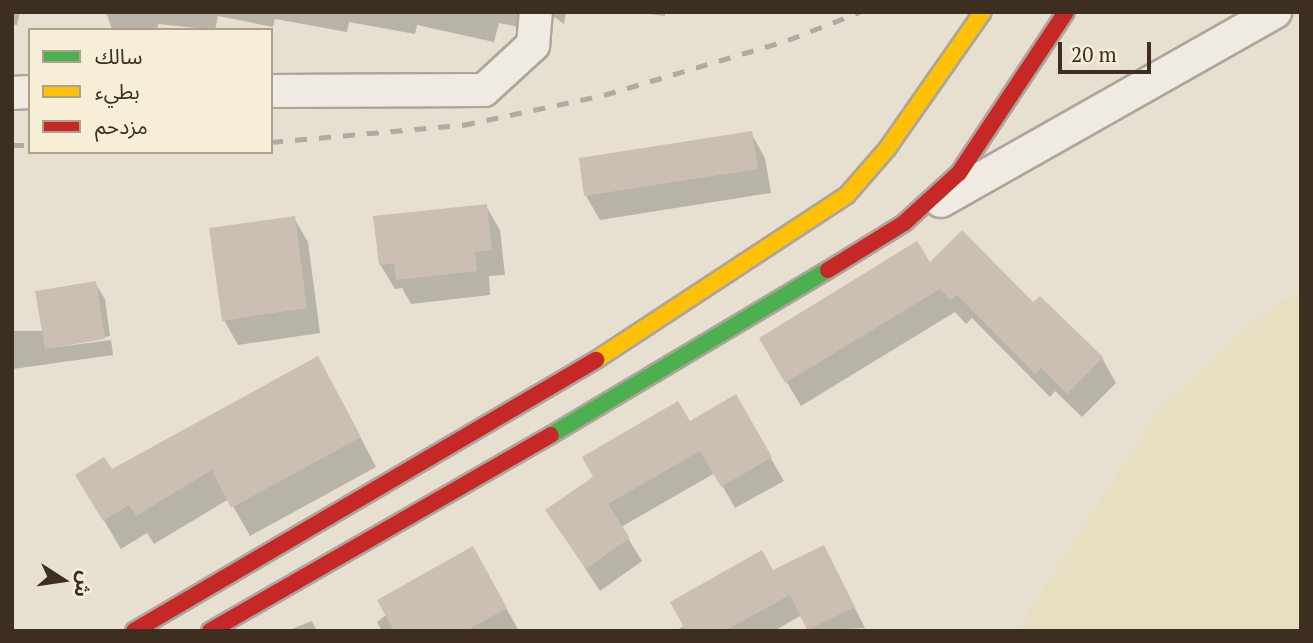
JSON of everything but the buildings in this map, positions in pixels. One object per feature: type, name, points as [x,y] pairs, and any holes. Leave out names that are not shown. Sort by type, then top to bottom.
[{"type":"main road","points":[[134,631],[449,450],[627,341],[827,210],[847,195],[887,149],[983,12]]},
{"type":"main road","points":[[210,631],[701,349],[904,223],[959,173],[1066,12]]},
{"type":"street","points":[[273,91],[484,90],[533,45],[536,12]]},
{"type":"street","points":[[904,223],[1275,12]]},
{"type":"shaded area","points":[[1301,289],[1301,631],[1016,631],[1158,410],[1265,312]]},
{"type":"railway","points":[[273,142],[463,125],[604,95],[788,40],[860,12]]},
{"type":"railway","points":[[12,145],[28,145]]},
{"type":"traffic: fast","points":[[551,435],[828,270]]},
{"type":"traffic: slow","points":[[596,360],[847,195],[887,149],[983,12]]},
{"type":"traffic: jam","points":[[828,270],[904,223],[959,173],[1066,12]]},
{"type":"traffic: jam","points":[[134,631],[596,360]]},
{"type":"traffic: jam","points":[[210,631],[551,435]]}]
